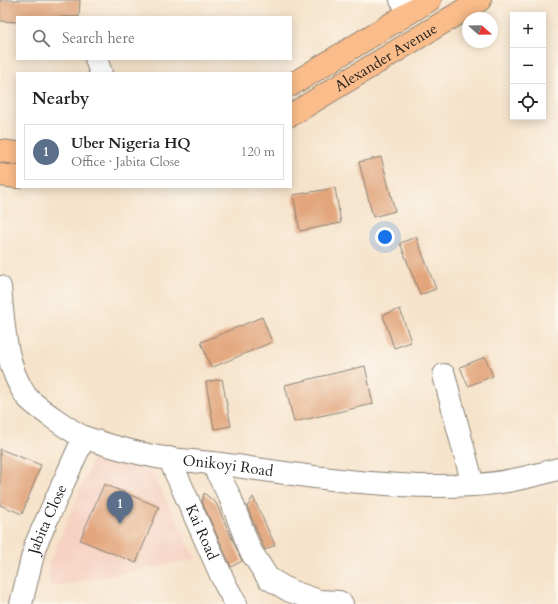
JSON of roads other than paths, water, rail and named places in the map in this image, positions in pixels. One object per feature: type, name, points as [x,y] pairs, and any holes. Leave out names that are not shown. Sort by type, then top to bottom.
[{"type":"main road","name":"Alexander Avenue","points":[[292,84],[406,6],[430,0]]},
{"type":"main road","name":"Alexander Avenue","points":[[292,114],[480,0]]},
{"type":"main road","points":[[0,151],[16,153]]},
{"type":"main road","points":[[0,175],[16,177]]},
{"type":"street","points":[[96,60],[101,72]]},
{"type":"street","name":"Onikoyi Road","points":[[0,287],[6,348],[15,375],[27,397],[48,414],[84,437],[169,458],[212,462],[328,479],[426,486],[473,485],[521,479],[558,469]]},
{"type":"street","points":[[444,375],[473,485]]},
{"type":"street","name":"Jabita Close","points":[[21,604],[35,546],[84,437]]},
{"type":"street","name":"Kai Road","points":[[169,458],[225,584],[236,604]]},
{"type":"street","points":[[212,462],[230,497],[250,550],[268,578],[290,591],[320,601],[339,602],[342,604]]},
{"type":"place","name":"Uber Nigeria HQ","points":[[120,524]]}]
